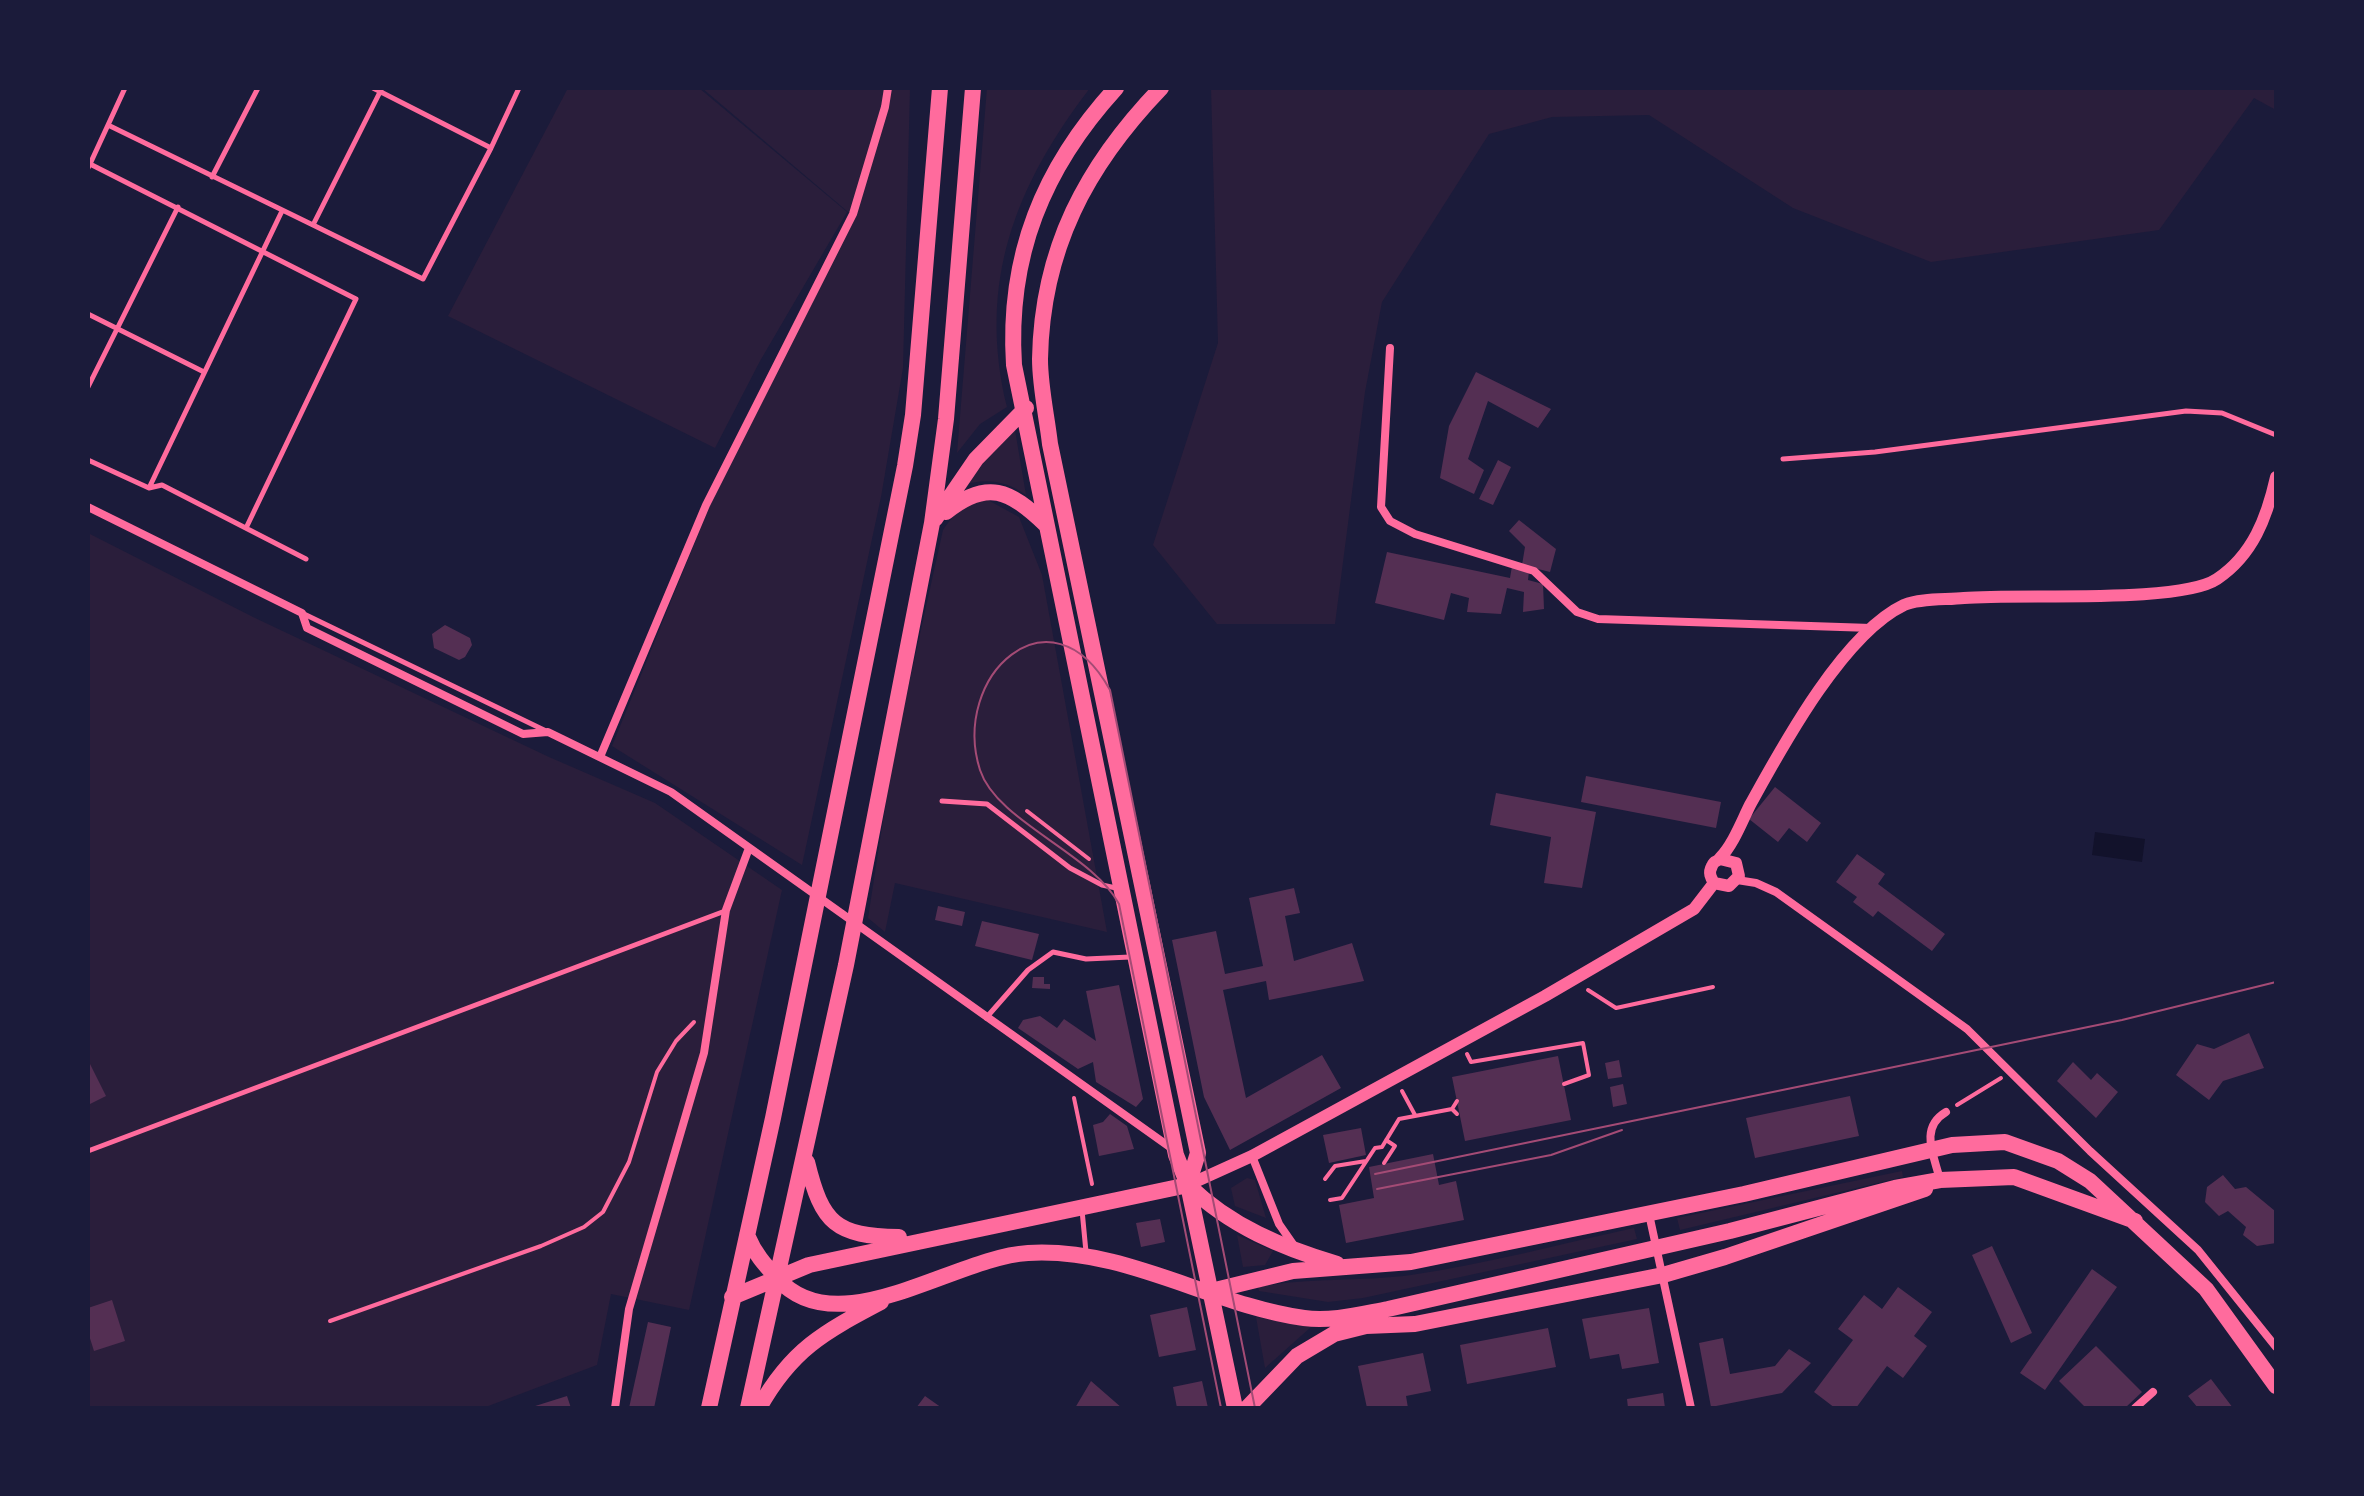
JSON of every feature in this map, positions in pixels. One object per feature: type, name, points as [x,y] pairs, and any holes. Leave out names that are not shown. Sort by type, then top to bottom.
[{"type":"main road","points":[[709,1408],[896,512],[913,415],[940,88]]},
{"type":"main road","points":[[748,1408],[805,1156],[932,523],[946,419],[973,88]]},
{"type":"main road","points":[[1116,88],[1059,161],[1028,235],[1018,274],[1014,311],[1014,365],[1175,1150],[1188,1185],[1235,1408]]},
{"type":"main road","points":[[1161,88],[1101,158],[1058,246],[1042,320],[1041,378],[1050,444],[1198,1153],[1188,1185]]},
{"type":"main road","points":[[932,523],[976,459],[998,433],[1022,414],[1041,378]]},
{"type":"main road","points":[[932,523],[961,500],[989,491],[1015,497],[1046,525]]},
{"type":"main road","points":[[1211,1291],[1293,1271],[1411,1262],[1649,1214],[1933,1149],[1978,1142],[2005,1142],[2029,1148],[2090,1181],[2135,1221],[2206,1289],[2276,1386]]},
{"type":"main road","points":[[805,1156],[814,1190],[827,1219],[835,1225],[850,1233],[875,1237],[925,1238]]},
{"type":"main road","points":[[747,1235],[758,1259],[784,1288],[803,1299],[822,1304],[846,1304],[899,1292],[958,1270],[1024,1253],[1066,1253],[1307,1319],[1388,1309],[1895,1188],[1940,1180],[2014,1177],[2135,1221]]},
{"type":"main road","points":[[1247,1408],[1281,1371],[1314,1344],[1334,1334],[1366,1326],[1415,1324],[1663,1275],[1912,1196],[1940,1180]]},
{"type":"main road","points":[[732,1297],[809,1265],[925,1238],[1188,1185]]},
{"type":"main road","points":[[1188,1185],[1213,1209],[1298,1250],[1350,1267]]},
{"type":"main road","points":[[759,1408],[777,1376],[805,1346],[899,1292]]},
{"type":"main road","points":[[1366,1326],[1388,1309]]},
{"type":"main road","points":[[1332,1318],[1366,1326]]},
{"type":"street","points":[[600,757],[706,505],[853,214],[888,88]]},
{"type":"street","points":[[1390,348],[1381,507],[1390,521],[1415,534],[1534,571],[1577,612],[1598,619],[1872,628]]},
{"type":"street","points":[[1714,883],[1710,869],[1720,859],[1778,755],[1820,690],[1872,628],[1908,603],[2002,595],[2176,591],[2215,581],[2248,554],[2270,506],[2276,477]]},
{"type":"street","points":[[88,507],[302,613],[307,628],[523,734],[548,732],[671,792],[1175,1150]]},
{"type":"street","points":[[615,1408],[629,1309],[704,1053],[726,910],[749,848]]},
{"type":"street","points":[[1720,859],[1736,863],[1737,880]]},
{"type":"street","points":[[1714,883],[1729,886],[1737,880],[1756,883],[1776,892],[1967,1029],[2013,1071],[2090,1151],[2198,1250],[2276,1347]]},
{"type":"street","points":[[1188,1185],[1252,1156],[1573,980],[1694,909],[1714,883]]},
{"type":"street","points":[[1940,1180],[1929,1130],[1934,1119],[1946,1112]]},
{"type":"street","points":[[1252,1156],[1279,1224],[1298,1250]]},
{"type":"street","points":[[1649,1214],[1691,1408]]},
{"type":"street","points":[[2135,1408],[2153,1392]]},
{"type":"lane","points":[[125,88],[89,166],[263,250],[356,302],[247,526]]},
{"type":"lane","points":[[212,177],[258,88]]},
{"type":"lane","points":[[373,88],[491,148]]},
{"type":"lane","points":[[108,125],[423,279],[519,88]]},
{"type":"lane","points":[[313,225],[381,90]]},
{"type":"lane","points":[[88,387],[178,207]]},
{"type":"lane","points":[[149,488],[282,211]]},
{"type":"lane","points":[[88,314],[204,372]]},
{"type":"lane","points":[[1783,459],[1918,447],[2186,411],[2222,413],[2276,435]]},
{"type":"lane","points":[[88,460],[149,488],[162,485],[306,559]]},
{"type":"lane","points":[[942,801],[987,804],[1070,868],[1102,885],[1121,889]]},
{"type":"lane","points":[[88,1151],[726,910]]},
{"type":"lane","points":[[986,1018],[1028,970],[1053,952],[1086,959],[1135,956]]},
{"type":"lane","points":[[1082,1207],[1086,1257]]},
{"type":"path","points":[[1027,811],[1089,859]]},
{"type":"path","points":[[1573,980],[1616,1008],[1713,987]]},
{"type":"path","points":[[330,1321],[541,1246],[584,1227],[603,1212],[629,1162],[657,1072],[676,1041],[712,1003]]},
{"type":"path","points":[[1460,1042],[1471,1062],[1583,1043],[1589,1075],[1564,1084]]},
{"type":"path","points":[[1946,1112],[2013,1071]]},
{"type":"path","points":[[1074,1098],[1092,1184]]},
{"type":"path","points":[[1330,1200],[1342,1198],[1375,1148],[1382,1147],[1399,1119],[1452,1109],[1457,1101]]},
{"type":"path","points":[[1411,1108],[1415,1116]]},
{"type":"path","points":[[1452,1109],[1457,1114]]},
{"type":"path","points":[[1384,1163],[1395,1146],[1386,1140]]},
{"type":"path","points":[[1325,1179],[1335,1166],[1366,1161]]},
{"type":"shaded area","points":[[568,88],[699,88],[847,212],[760,361],[715,448],[448,316]]},
{"type":"shaded area","points":[[702,88],[910,88],[903,368],[881,497],[802,865],[612,746],[709,508],[854,217]]},
{"type":"shaded area","points":[[987,88],[1090,88],[1041,162],[1009,238],[1000,277],[997,319],[999,362],[1007,407],[980,424],[957,453]]},
{"type":"shaded area","points":[[1211,88],[2276,88],[2276,110],[2254,98],[2159,230],[1931,262],[1793,208],[1649,115],[1552,117],[1489,134],[1382,302],[1365,392],[1335,624],[1217,624],[1153,545],[1218,343]]},
{"type":"shaded area","points":[[1015,430],[1026,495],[996,482],[963,485],[988,454]]},
{"type":"shaded area","points":[[986,499],[1019,517],[1042,575],[1107,932],[895,883],[885,932],[868,918],[893,756],[943,530],[961,510]]},
{"type":"shaded area","points":[[88,533],[253,617],[549,757],[655,803],[782,890],[689,1310],[611,1294],[597,1365],[483,1408],[88,1408]]},
{"type":"shaded area","points":[[2095,832],[2145,839],[2142,862],[2092,855]]},
{"type":"shaded area","points":[[1902,1171],[1903,1177],[1680,1230],[1677,1218]]},
{"type":"shaded area","points":[[1247,1178],[1255,1180],[1266,1218],[1235,1206],[1231,1188]]},
{"type":"shaded area","points":[[1634,1228],[1637,1239],[1363,1298],[1328,1302],[1259,1291],[1258,1287],[1411,1275],[1495,1260]]},
{"type":"shaded area","points":[[1237,1235],[1273,1251],[1265,1265],[1243,1267]]},
{"type":"shaded area","points":[[1256,1317],[1311,1327],[1265,1368]]},
{"type":"building","points":[[1476,372],[1551,409],[1538,428],[1488,401],[1468,459],[1484,470],[1474,494],[1440,478],[1449,426]]},
{"type":"building","points":[[1498,460],[1511,467],[1493,505],[1479,499]]},
{"type":"building","points":[[1519,520],[1556,549],[1550,572],[1522,565],[1525,547],[1509,531]]},
{"type":"building","points":[[1387,552],[1510,578],[1512,566],[1529,571],[1528,580],[1543,584],[1544,609],[1523,612],[1524,592],[1507,588],[1501,614],[1467,612],[1469,598],[1451,593],[1444,620],[1375,603]]},
{"type":"building","points":[[445,625],[470,638],[472,645],[465,657],[459,660],[434,648],[432,634]]},
{"type":"building","points":[[1586,776],[1721,802],[1716,828],[1581,802]]},
{"type":"building","points":[[1775,787],[1821,823],[1807,842],[1789,828],[1778,842],[1749,819]]},
{"type":"building","points":[[1496,793],[1596,812],[1582,888],[1544,883],[1551,837],[1490,825]]},
{"type":"building","points":[[1857,854],[1885,874],[1878,884],[1945,934],[1932,951],[1878,911],[1873,917],[1853,902],[1857,897],[1836,882]]},
{"type":"building","points":[[1294,888],[1300,913],[1285,916],[1294,961],[1352,943],[1364,981],[1269,1000],[1266,981],[1223,990],[1246,1098],[1322,1055],[1341,1088],[1230,1150],[1204,1097],[1172,940],[1216,931],[1225,974],[1263,966],[1249,898]]},
{"type":"building","points":[[938,906],[965,912],[962,926],[935,920]]},
{"type":"building","points":[[982,921],[1039,934],[1032,960],[975,946]]},
{"type":"building","points":[[1033,977],[1044,977],[1044,984],[1050,984],[1050,989],[1032,988]]},
{"type":"building","points":[[1119,985],[1143,1099],[1136,1107],[1096,1082],[1093,1062],[1078,1069],[1018,1028],[1023,1020],[1040,1016],[1057,1028],[1064,1019],[1096,1041],[1086,991]]},
{"type":"building","points":[[2249,1033],[2264,1068],[2223,1081],[2209,1100],[2176,1075],[2197,1044],[2214,1049]]},
{"type":"building","points":[[1558,1056],[1571,1120],[1465,1141],[1452,1077]]},
{"type":"building","points":[[88,1060],[106,1096],[88,1105]]},
{"type":"building","points":[[1619,1060],[1622,1077],[1608,1079],[1605,1063]]},
{"type":"building","points":[[2073,1062],[2091,1080],[2097,1073],[2118,1092],[2096,1118],[2057,1081]]},
{"type":"building","points":[[1623,1084],[1627,1104],[1613,1107],[1610,1087]]},
{"type":"building","points":[[1850,1096],[1859,1136],[1755,1158],[1746,1118]]},
{"type":"building","points":[[1110,1114],[1127,1126],[1134,1149],[1099,1156],[1093,1125],[1103,1122]]},
{"type":"building","points":[[1361,1128],[1366,1155],[1329,1163],[1323,1135]]},
{"type":"building","points":[[1433,1154],[1439,1185],[1456,1181],[1464,1220],[1346,1243],[1339,1205],[1374,1198],[1369,1167]]},
{"type":"building","points":[[2223,1175],[2235,1189],[2246,1187],[2275,1211],[2276,1243],[2257,1246],[2243,1235],[2246,1227],[2228,1211],[2219,1216],[2205,1202],[2207,1187]]},
{"type":"building","points":[[1160,1219],[1165,1242],[1141,1247],[1136,1223]]},
{"type":"building","points":[[1992,1246],[2032,1333],[2011,1343],[1972,1255]]},
{"type":"building","points":[[2092,1269],[2117,1287],[2045,1390],[2020,1373]]},
{"type":"building","points":[[1898,1287],[1932,1312],[1914,1336],[1927,1346],[1903,1378],[1887,1366],[1856,1408],[1835,1408],[1814,1392],[1853,1340],[1838,1329],[1864,1295],[1882,1309]]},
{"type":"building","points":[[112,1300],[125,1341],[94,1351],[88,1332],[88,1308]]},
{"type":"building","points":[[1187,1307],[1196,1350],[1159,1357],[1150,1315]]},
{"type":"building","points":[[1649,1308],[1659,1363],[1622,1369],[1619,1354],[1590,1359],[1582,1319]]},
{"type":"building","points":[[648,1322],[671,1327],[654,1408],[629,1408]]},
{"type":"building","points":[[1548,1328],[1556,1367],[1467,1384],[1460,1345]]},
{"type":"building","points":[[1723,1338],[1730,1374],[1775,1366],[1789,1349],[1811,1363],[1782,1393],[1711,1407],[1699,1343]]},
{"type":"building","points":[[2096,1346],[2142,1392],[2125,1408],[2086,1408],[2059,1381]]},
{"type":"building","points":[[1423,1353],[1431,1391],[1406,1396],[1408,1408],[1367,1408],[1358,1366]]},
{"type":"building","points":[[2211,1379],[2233,1408],[2198,1408],[2188,1396]]},
{"type":"building","points":[[1091,1381],[1122,1408],[1075,1408]]},
{"type":"building","points":[[1202,1381],[1208,1408],[1177,1408],[1173,1387]]},
{"type":"building","points":[[1663,1393],[1665,1408],[1628,1408],[1627,1399]]},
{"type":"building","points":[[567,1396],[571,1408],[532,1408],[532,1407]]},
{"type":"building","points":[[925,1396],[942,1408],[916,1408]]},
{"type":"tram line","points":[[1221,1408],[1119,904],[1088,869],[1005,806],[990,789],[980,770],[975,735],[979,703],[992,675],[1012,655],[1035,644],[1061,644],[1086,659],[1110,690],[1255,1408]]},
{"type":"tram line","points":[[1375,1174],[2122,1020],[2276,982]]},
{"type":"tram line","points":[[1377,1189],[1551,1155],[1622,1130]]}]
